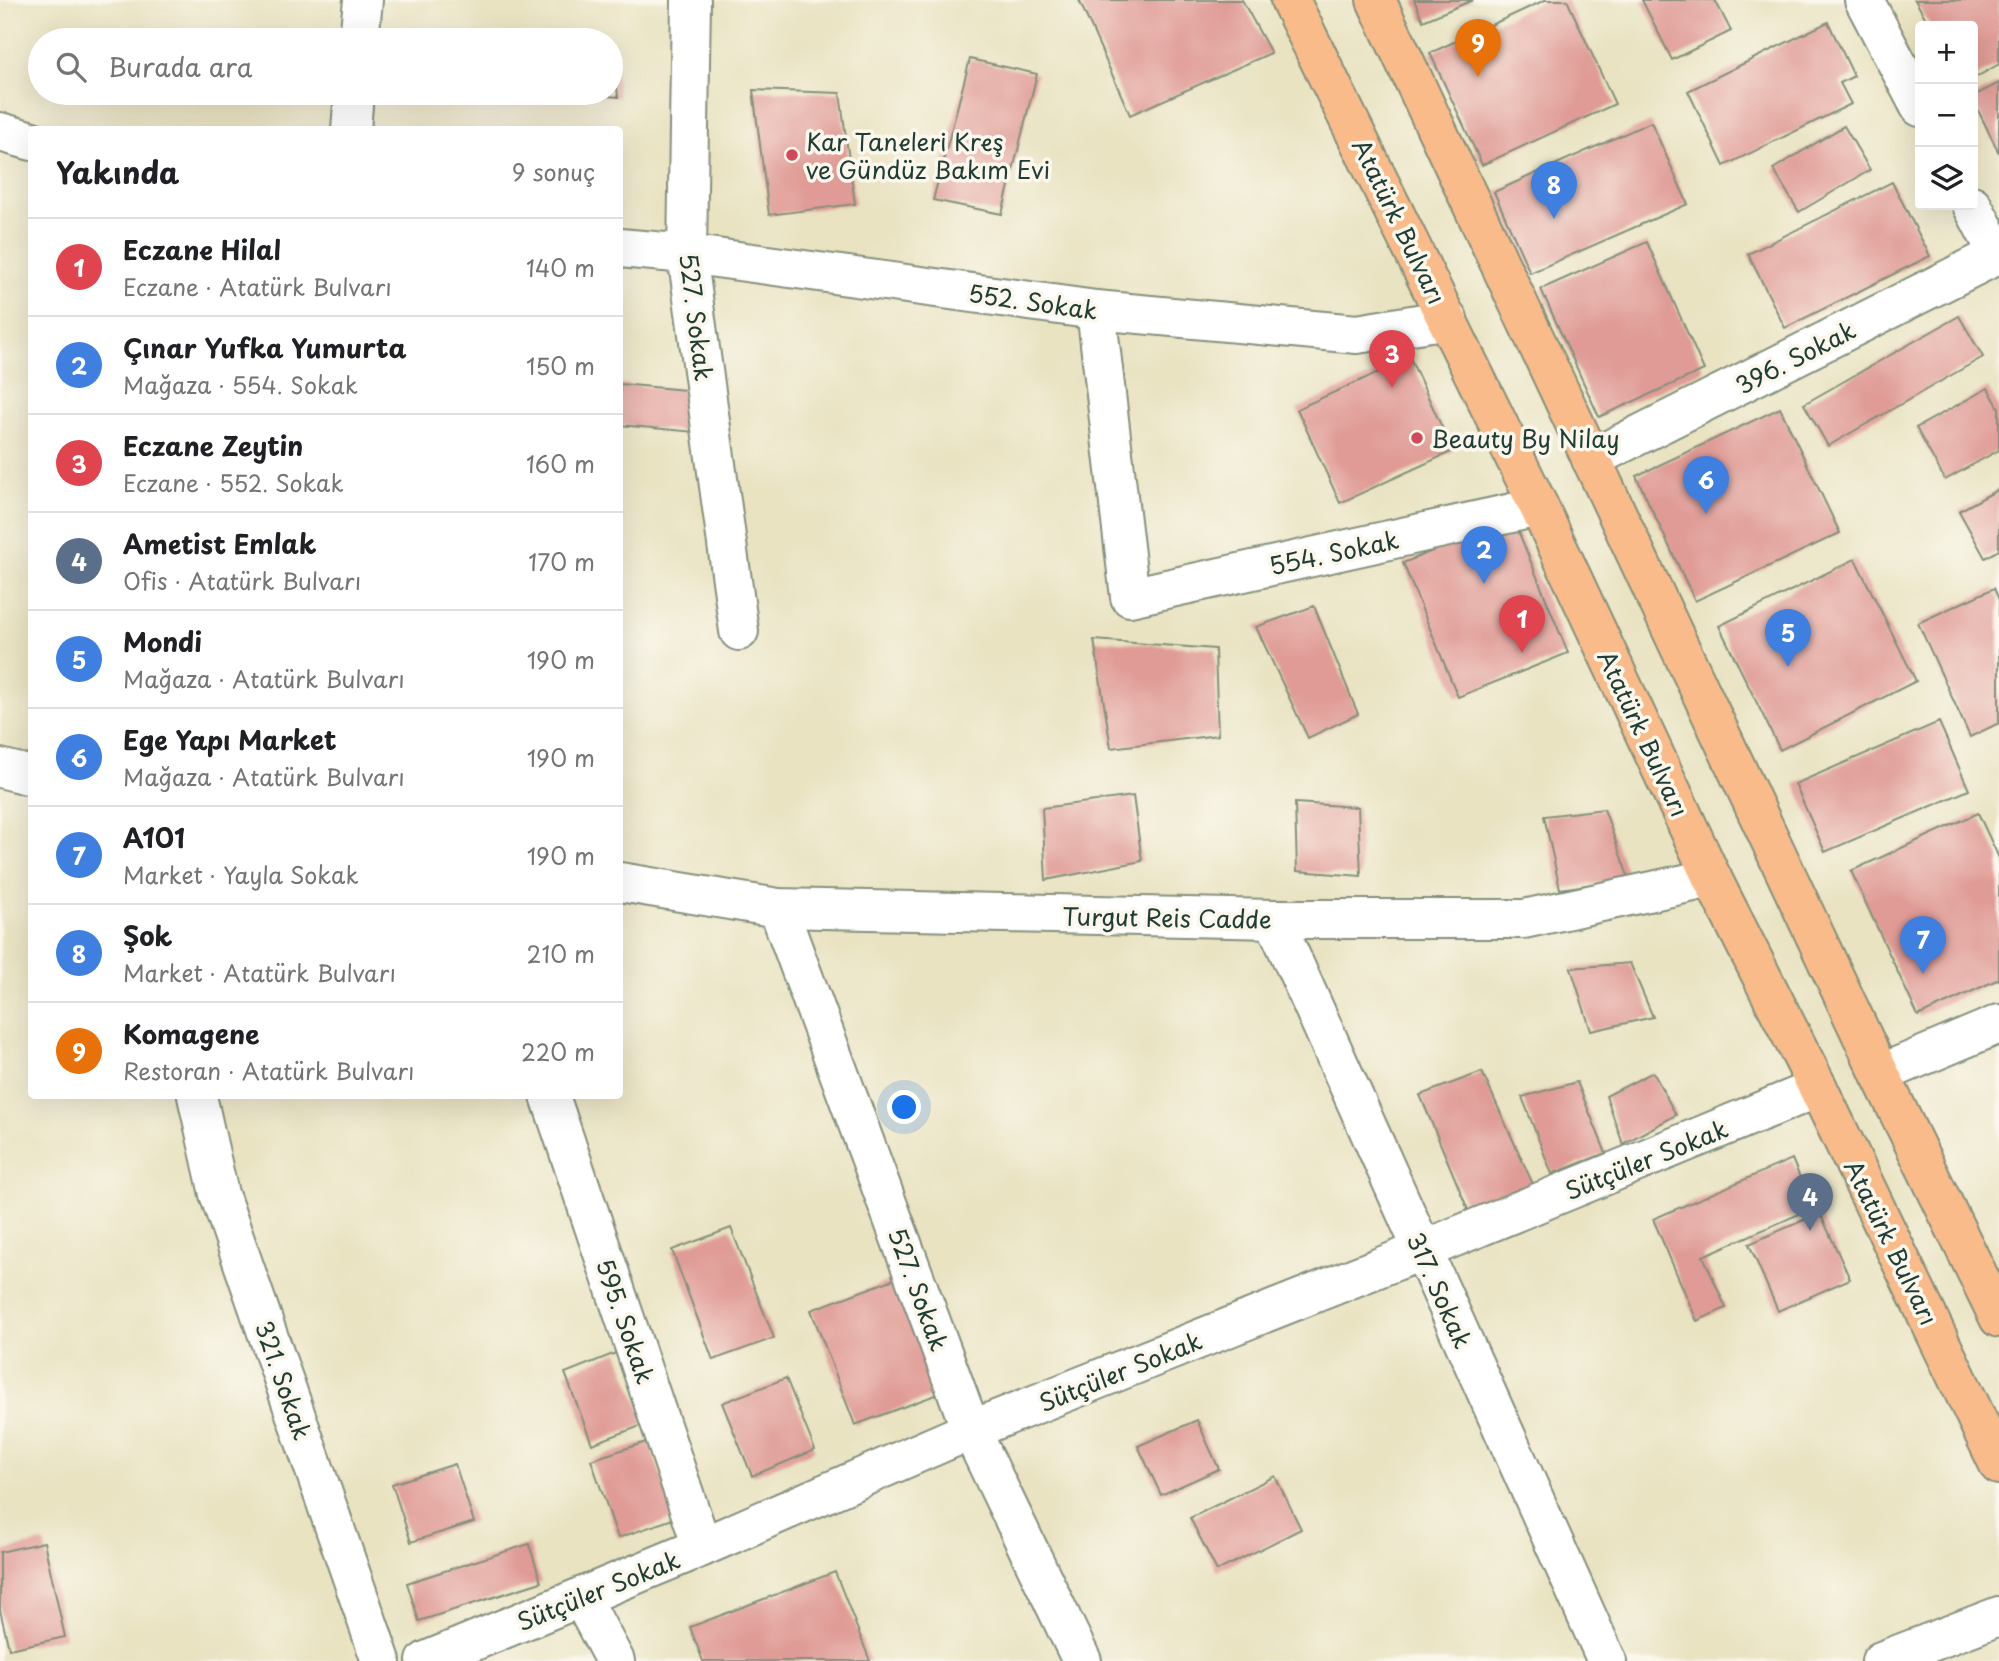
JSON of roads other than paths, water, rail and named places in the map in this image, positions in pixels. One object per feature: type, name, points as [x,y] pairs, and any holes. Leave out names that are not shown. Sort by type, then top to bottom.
[{"type":"main road","name":"Atatürk Bulvarı","points":[[1290,0],[1539,507],[1712,878],[1818,1088],[1999,1465]]},
{"type":"main road","points":[[1376,0],[1880,1074],[1999,1318]]},
{"type":"street","points":[[360,28],[363,0]]},
{"type":"street","name":"527. Sokak","points":[[691,0],[687,254],[738,631]]},
{"type":"street","points":[[1864,0],[1915,97]]},
{"type":"street","points":[[351,126],[353,105]]},
{"type":"street","points":[[0,132],[28,140]]},
{"type":"street","points":[[1975,210],[1999,255]]},
{"type":"street","name":"552. Sokak","points":[[623,248],[687,254],[1096,310],[1357,334],[1448,319]]},
{"type":"street","name":"396. Sokak","points":[[1591,459],[1999,255]]},
{"type":"street","name":"554. Sokak","points":[[1096,310],[1130,597],[1539,507]]},
{"type":"street","points":[[0,768],[28,775]]},
{"type":"street","name":"Turgut Reis Cadde","points":[[623,882],[778,908],[1274,919],[1524,919],[1712,878]]},
{"type":"street","name":"527. Sokak","points":[[778,908],[971,1430],[1082,1661]]},
{"type":"street","name":"317. Sokak","points":[[1274,919],[1606,1661]]},
{"type":"street","points":[[1880,1074],[1999,1024]]},
{"type":"street","name":"Sütçüler Sokak","points":[[426,1661],[702,1547],[971,1430],[1423,1250],[1818,1088]]},
{"type":"street","name":"321. Sokak","points":[[198,1099],[219,1194],[381,1661]]},
{"type":"street","name":"595. Sokak","points":[[551,1099],[702,1547]]},
{"type":"street","points":[[581,1597],[615,1661]]},
{"type":"street","points":[[1881,1661],[1999,1616]]},
{"type":"place","name":"Komagene","points":[[1478,77]]},
{"type":"place","name":"Kar Taneleri Kreş ve Gündüz Bakım Evi","points":[[792,155]]},
{"type":"place","name":"Şok","points":[[1554,219]]},
{"type":"place","name":"Eczane Zeytin","points":[[1392,388]]},
{"type":"place","name":"Beauty By Nilay","points":[[1417,438]]},
{"type":"place","name":"Ege Yapı Market","points":[[1706,514]]},
{"type":"place","name":"Çınar Yufka Yumurta","points":[[1484,584]]},
{"type":"place","name":"Eczane Hilal","points":[[1522,653]]},
{"type":"place","name":"Mondi","points":[[1788,667]]},
{"type":"place","name":"A101","points":[[1923,974]]},
{"type":"place","name":"Ametist Emlak","points":[[1810,1231]]}]
